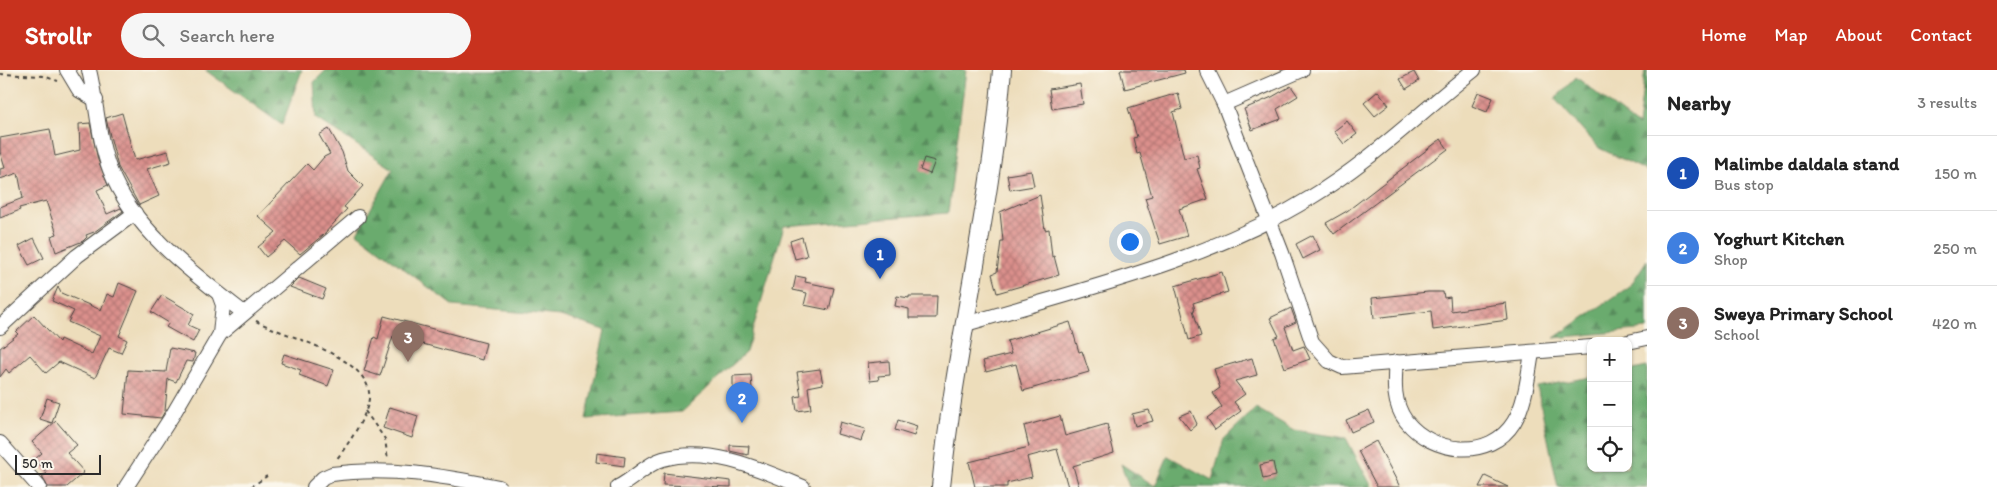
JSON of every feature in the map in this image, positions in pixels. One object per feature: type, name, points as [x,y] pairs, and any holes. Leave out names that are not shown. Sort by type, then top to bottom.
[{"type":"main road","points":[[941,487],[964,325],[985,198],[1002,70]]},
{"type":"street","points":[[67,70],[79,90],[96,100]]},
{"type":"street","points":[[90,70],[101,136],[110,169],[120,193],[135,213],[176,257],[244,313]]},
{"type":"street","points":[[1207,70],[1224,104],[1270,221],[1310,336],[1320,353],[1330,361],[1342,366],[1587,347]]},
{"type":"street","points":[[1224,104],[1302,70]]},
{"type":"street","points":[[964,325],[1198,252],[1238,237],[1310,198],[1357,167],[1474,70]]},
{"type":"street","points":[[0,327],[77,256],[135,213]]},
{"type":"street","points":[[126,487],[172,416],[220,334],[358,217]]},
{"type":"street","points":[[219,294],[223,305],[220,334]]},
{"type":"street","points":[[1632,341],[1647,338]]},
{"type":"street","points":[[1396,362],[1394,385],[1398,403],[1405,420],[1416,431],[1432,441],[1450,447],[1477,450],[1500,438],[1514,422],[1526,390],[1532,352]]},
{"type":"street","points":[[0,444],[30,484]]},
{"type":"street","points":[[618,487],[662,459],[689,455],[719,457],[803,487]]},
{"type":"street","points":[[319,483],[342,473],[388,470],[446,477],[499,487]]},
{"type":"path","points":[[0,74],[43,76],[79,90]]},
{"type":"path","points":[[244,313],[266,326],[330,353],[356,371],[366,381],[370,393],[365,411],[349,441],[319,483]]},
{"type":"path","points":[[365,411],[385,439],[388,470]]},
{"type":"path","points":[[251,487],[267,476]]},
{"type":"green space","points":[[205,70],[302,70],[282,125]]},
{"type":"green space","points":[[326,70],[966,70],[948,213],[784,226],[746,352],[682,412],[586,419],[605,330],[560,316],[453,306],[357,233],[393,169],[316,118],[314,82]]},
{"type":"green space","points":[[1645,70],[1647,70],[1647,171],[1599,148],[1555,99],[1576,77],[1638,126]]},
{"type":"green space","points":[[1647,260],[1647,329],[1554,338],[1630,286]]},
{"type":"green space","points":[[1647,367],[1647,487],[1558,487],[1537,387],[1587,378],[1587,472],[1632,472],[1632,370]]},
{"type":"green space","points":[[1256,408],[1294,430],[1346,438],[1372,487],[1129,487],[1121,464],[1155,486],[1168,456],[1212,480],[1224,439]]},
{"type":"building","points":[[1120,70],[1184,70],[1185,73],[1125,89]]},
{"type":"building","points":[[1414,72],[1419,81],[1406,89],[1400,79]]},
{"type":"building","points":[[1080,84],[1083,104],[1052,109],[1049,89]]},
{"type":"building","points":[[1291,86],[1298,96],[1277,109],[1281,119],[1252,130],[1244,109],[1272,97]]},
{"type":"building","points":[[1378,91],[1389,105],[1375,116],[1364,103]]},
{"type":"building","points":[[1478,92],[1493,98],[1487,112],[1472,106]]},
{"type":"building","points":[[1178,93],[1182,109],[1173,112],[1184,158],[1197,155],[1200,168],[1197,169],[1208,199],[1179,209],[1187,236],[1160,244],[1145,198],[1152,196],[1140,153],[1137,154],[1133,138],[1137,137],[1128,108]]},
{"type":"building","points":[[122,113],[135,160],[168,151],[171,162],[147,169],[159,196],[139,205],[118,167],[106,118]]},
{"type":"building","points":[[1347,121],[1357,134],[1344,144],[1334,131]]},
{"type":"building","points":[[90,123],[98,160],[108,185],[97,190],[107,214],[121,208],[123,211],[94,232],[86,235],[87,237],[83,241],[56,252],[51,236],[57,234],[46,201],[19,208],[20,210],[0,218],[0,207],[23,198],[18,173],[0,179],[0,169],[5,168],[0,152],[0,138],[50,129],[55,156],[80,150],[79,124]]},
{"type":"building","points":[[329,129],[342,152],[348,171],[363,186],[344,207],[347,209],[323,235],[300,254],[285,241],[266,257],[258,247],[276,232],[258,216],[307,164],[313,170],[324,157],[330,154],[319,135]]},
{"type":"building","points":[[1441,139],[1448,149],[1334,234],[1326,223],[1347,211]]},
{"type":"building","points":[[924,158],[935,161],[930,174],[920,170]]},
{"type":"building","points":[[1031,171],[1034,186],[1010,190],[1007,175]]},
{"type":"building","points":[[1040,195],[1045,230],[1049,229],[1052,257],[1054,256],[1059,275],[997,293],[992,274],[997,272],[1001,241],[1003,241],[1000,212]]},
{"type":"building","points":[[1313,235],[1320,250],[1303,259],[1296,244]]},
{"type":"building","points":[[802,237],[807,256],[795,259],[790,241]]},
{"type":"building","points":[[34,238],[44,258],[29,265],[19,246]]},
{"type":"building","points":[[1222,272],[1228,292],[1193,303],[1195,310],[1193,310],[1201,336],[1189,340],[1175,286]]},
{"type":"building","points":[[796,276],[806,278],[805,282],[834,288],[829,310],[804,305],[807,293],[793,290]]},
{"type":"building","points":[[299,278],[326,289],[322,299],[290,287]]},
{"type":"building","points":[[119,283],[138,291],[119,336],[127,340],[121,353],[109,348],[95,378],[59,362],[46,373],[30,355],[9,373],[6,369],[0,377],[0,348],[18,334],[16,332],[34,315],[59,342],[60,339],[92,354],[100,336],[68,322],[74,311],[52,301],[58,287],[61,293],[101,310],[107,294],[114,297]]},
{"type":"building","points":[[1443,292],[1444,298],[1450,297],[1451,311],[1506,303],[1508,320],[1433,330],[1431,311],[1374,318],[1372,298]]},
{"type":"building","points":[[162,295],[194,314],[188,325],[199,330],[193,342],[166,327],[169,323],[151,312]]},
{"type":"building","points":[[897,296],[909,298],[909,296],[937,296],[936,318],[909,318],[909,309],[895,306]]},
{"type":"building","points":[[1291,308],[1296,322],[1285,327],[1293,350],[1304,346],[1310,359],[1285,368],[1274,338],[1279,336],[1270,318]]},
{"type":"building","points":[[384,316],[486,343],[482,360],[393,336],[380,376],[364,371],[374,337],[378,339]]},
{"type":"building","points":[[1070,322],[1079,352],[1082,351],[1089,372],[1023,391],[1016,364],[986,372],[983,361],[1011,354],[1007,341]]},
{"type":"building","points":[[170,348],[195,353],[193,362],[186,361],[176,382],[168,379],[165,411],[161,418],[124,414],[128,370],[166,372]]},
{"type":"building","points":[[284,354],[334,370],[328,386],[299,375],[301,370],[281,363]]},
{"type":"building","points":[[1252,358],[1257,375],[1235,381],[1245,394],[1234,402],[1241,411],[1215,430],[1207,418],[1222,407],[1213,393],[1220,388],[1214,369]]},
{"type":"building","points":[[889,361],[890,375],[878,376],[879,380],[870,381],[868,363]]},
{"type":"building","points":[[820,369],[823,384],[808,387],[811,409],[797,411],[795,397],[801,396],[797,372]]},
{"type":"building","points":[[751,375],[752,390],[733,391],[733,376]]},
{"type":"building","points":[[47,398],[59,402],[52,423],[40,419]]},
{"type":"building","points":[[390,407],[418,416],[412,438],[383,428]]},
{"type":"building","points":[[1149,410],[1153,421],[1135,426],[1132,414]]},
{"type":"building","points":[[1369,410],[1374,422],[1351,432],[1346,420]]},
{"type":"building","points":[[1191,411],[1197,424],[1190,430],[1179,416]]},
{"type":"building","points":[[1060,416],[1065,436],[1107,424],[1114,453],[1073,466],[1079,487],[1068,487],[1057,449],[1027,457],[1032,477],[1007,483],[1007,487],[975,487],[969,462],[1029,447],[1024,426]]},
{"type":"building","points":[[898,420],[917,426],[914,436],[895,430]]},
{"type":"building","points":[[56,421],[77,445],[67,453],[84,472],[67,487],[48,487],[42,477],[47,473],[35,459],[42,453],[32,442]]},
{"type":"building","points":[[840,422],[865,429],[861,441],[837,434]]},
{"type":"building","points":[[1376,441],[1400,487],[1377,487],[1358,451]]},
{"type":"building","points":[[730,445],[749,446],[748,455],[730,451]]},
{"type":"building","points":[[597,453],[625,457],[624,466],[596,462]]},
{"type":"building","points":[[1273,462],[1276,476],[1263,479],[1260,465]]},
{"type":"building","points":[[664,473],[731,481],[731,487],[663,485]]},
{"type":"building","points":[[1485,476],[1508,487],[1479,487]]},
{"type":"place","name":"Malimbe daldala stand","points":[[880,279]]},
{"type":"place","name":"Sweya Primary School","points":[[408,362]]},
{"type":"place","name":"Yoghurt Kitchen","points":[[742,423]]}]
